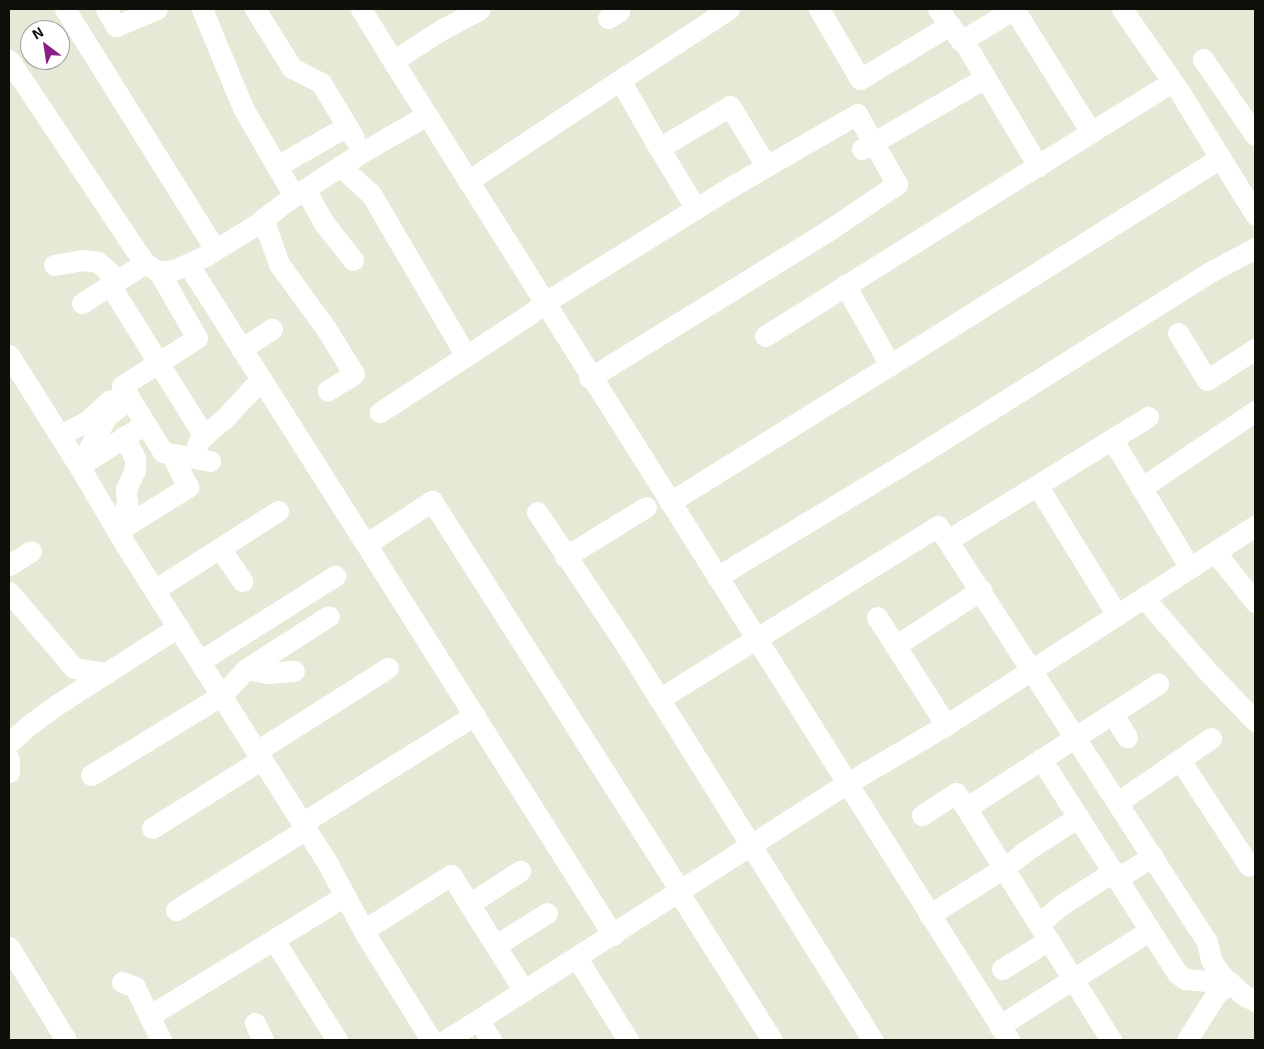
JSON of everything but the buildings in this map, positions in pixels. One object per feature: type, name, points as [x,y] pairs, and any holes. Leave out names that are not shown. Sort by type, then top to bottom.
[{"type":"street","points":[[65,9],[215,250]]},
{"type":"street","points":[[106,9],[116,26],[158,9]]},
{"type":"street","points":[[202,9],[243,108],[278,166],[353,260]]},
{"type":"street","points":[[255,9],[292,68],[321,83],[363,152]]},
{"type":"street","points":[[361,9],[590,378],[1004,1033],[1074,980],[1150,930]]},
{"type":"street","points":[[393,60],[441,30],[480,9]]},
{"type":"street","points":[[819,9],[860,79],[950,25],[1014,9],[1091,132]]},
{"type":"street","points":[[1122,9],[1172,82],[1255,214]]},
{"type":"street","points":[[468,181],[620,80],[715,13]]},
{"type":"street","points":[[950,25],[985,78],[1038,166]]},
{"type":"street","points":[[9,60],[152,268],[197,338],[158,362],[126,393],[107,416],[79,466]]},
{"type":"street","points":[[1203,60],[1255,135]]},
{"type":"street","points":[[867,146],[985,78]]},
{"type":"street","points":[[620,80],[696,209]]},
{"type":"street","points":[[766,336],[1172,82]]},
{"type":"street","points":[[659,148],[730,106],[766,166]]},
{"type":"street","points":[[380,412],[530,314],[544,302],[766,166],[857,114],[867,146],[898,184],[826,232],[590,378]]},
{"type":"street","points":[[82,303],[114,283],[152,268],[174,270],[215,250],[340,166],[427,115]]},
{"type":"street","points":[[278,166],[346,126]]},
{"type":"street","points":[[670,502],[1220,158]]},
{"type":"street","points":[[340,166],[371,194],[466,356]]},
{"type":"street","points":[[263,219],[279,264],[325,327],[354,374],[328,390]]},
{"type":"street","points":[[717,577],[912,459],[1212,271],[1255,248]]},
{"type":"street","points":[[54,265],[82,260],[98,262],[114,283],[158,362],[204,436]]},
{"type":"street","points":[[188,264],[613,935]]},
{"type":"street","points":[[845,285],[890,365]]},
{"type":"street","points":[[241,349],[272,329]]},
{"type":"street","points":[[1178,333],[1207,380],[1255,349]]},
{"type":"street","points":[[9,354],[117,531],[304,826],[431,1040]]},
{"type":"street","points":[[117,531],[188,487],[191,458],[204,436],[224,419],[260,380]]},
{"type":"street","points":[[60,435],[86,421],[112,398],[126,393]]},
{"type":"street","points":[[126,393],[163,452],[191,458]]},
{"type":"street","points":[[1141,488],[1255,410]]},
{"type":"street","points":[[948,540],[1148,417]]},
{"type":"street","points":[[79,466],[145,424]]},
{"type":"street","points":[[117,531],[128,503],[126,489],[136,470],[136,458],[124,438]]},
{"type":"street","points":[[1112,440],[1190,568]]},
{"type":"street","points":[[1037,485],[1117,615]]},
{"type":"street","points":[[366,544],[432,501],[772,1040]]},
{"type":"street","points":[[565,557],[646,507]]},
{"type":"street","points":[[154,590],[278,511]]},
{"type":"street","points":[[537,512],[752,845],[873,1040]]},
{"type":"street","points":[[659,699],[938,526],[1153,856],[1207,942],[1211,960],[1221,975],[1255,1001]]},
{"type":"street","points":[[446,1040],[680,893],[846,784],[946,725],[1255,526]]},
{"type":"street","points":[[220,548],[242,581]]},
{"type":"street","points":[[9,566],[31,551]]},
{"type":"street","points":[[1215,552],[1255,602]]},
{"type":"street","points":[[200,661],[335,576]]},
{"type":"street","points":[[895,646],[981,590]]},
{"type":"street","points":[[9,592],[62,657],[74,668],[81,680]]},
{"type":"street","points":[[1144,598],[1208,672],[1255,721]]},
{"type":"street","points":[[91,775],[222,695],[246,669],[329,616]]},
{"type":"street","points":[[877,618],[946,725]]},
{"type":"street","points":[[9,744],[28,725],[81,680],[107,673],[178,627]]},
{"type":"street","points":[[152,828],[388,668]]},
{"type":"street","points":[[246,669],[269,673],[294,671]]},
{"type":"street","points":[[966,808],[1158,684]]},
{"type":"street","points":[[1113,714],[1127,737]]},
{"type":"street","points":[[176,910],[475,715]]},
{"type":"street","points":[[1118,802],[1211,738]]},
{"type":"street","points":[[9,759],[9,772]]},
{"type":"street","points":[[1041,759],[1177,973],[1185,979],[1230,983]]},
{"type":"street","points":[[1180,760],[1249,866]]},
{"type":"street","points":[[922,815],[956,793],[1111,1040]]},
{"type":"street","points":[[929,915],[1004,868],[1027,850],[1078,817]]},
{"type":"street","points":[[1002,969],[1044,932],[1061,905],[1153,856]]},
{"type":"street","points":[[469,904],[520,871]]},
{"type":"street","points":[[364,930],[451,875],[524,991]]},
{"type":"street","points":[[149,1016],[345,896]]},
{"type":"street","points":[[496,945],[547,913]]},
{"type":"street","points":[[274,940],[337,1040]]},
{"type":"street","points":[[9,947],[66,1040]]},
{"type":"street","points":[[577,958],[628,1040]]},
{"type":"street","points":[[122,982],[136,987],[161,1040]]},
{"type":"street","points":[[1187,1040],[1216,994],[1230,983]]},
{"type":"street","points":[[478,1020],[491,1040]]}]
